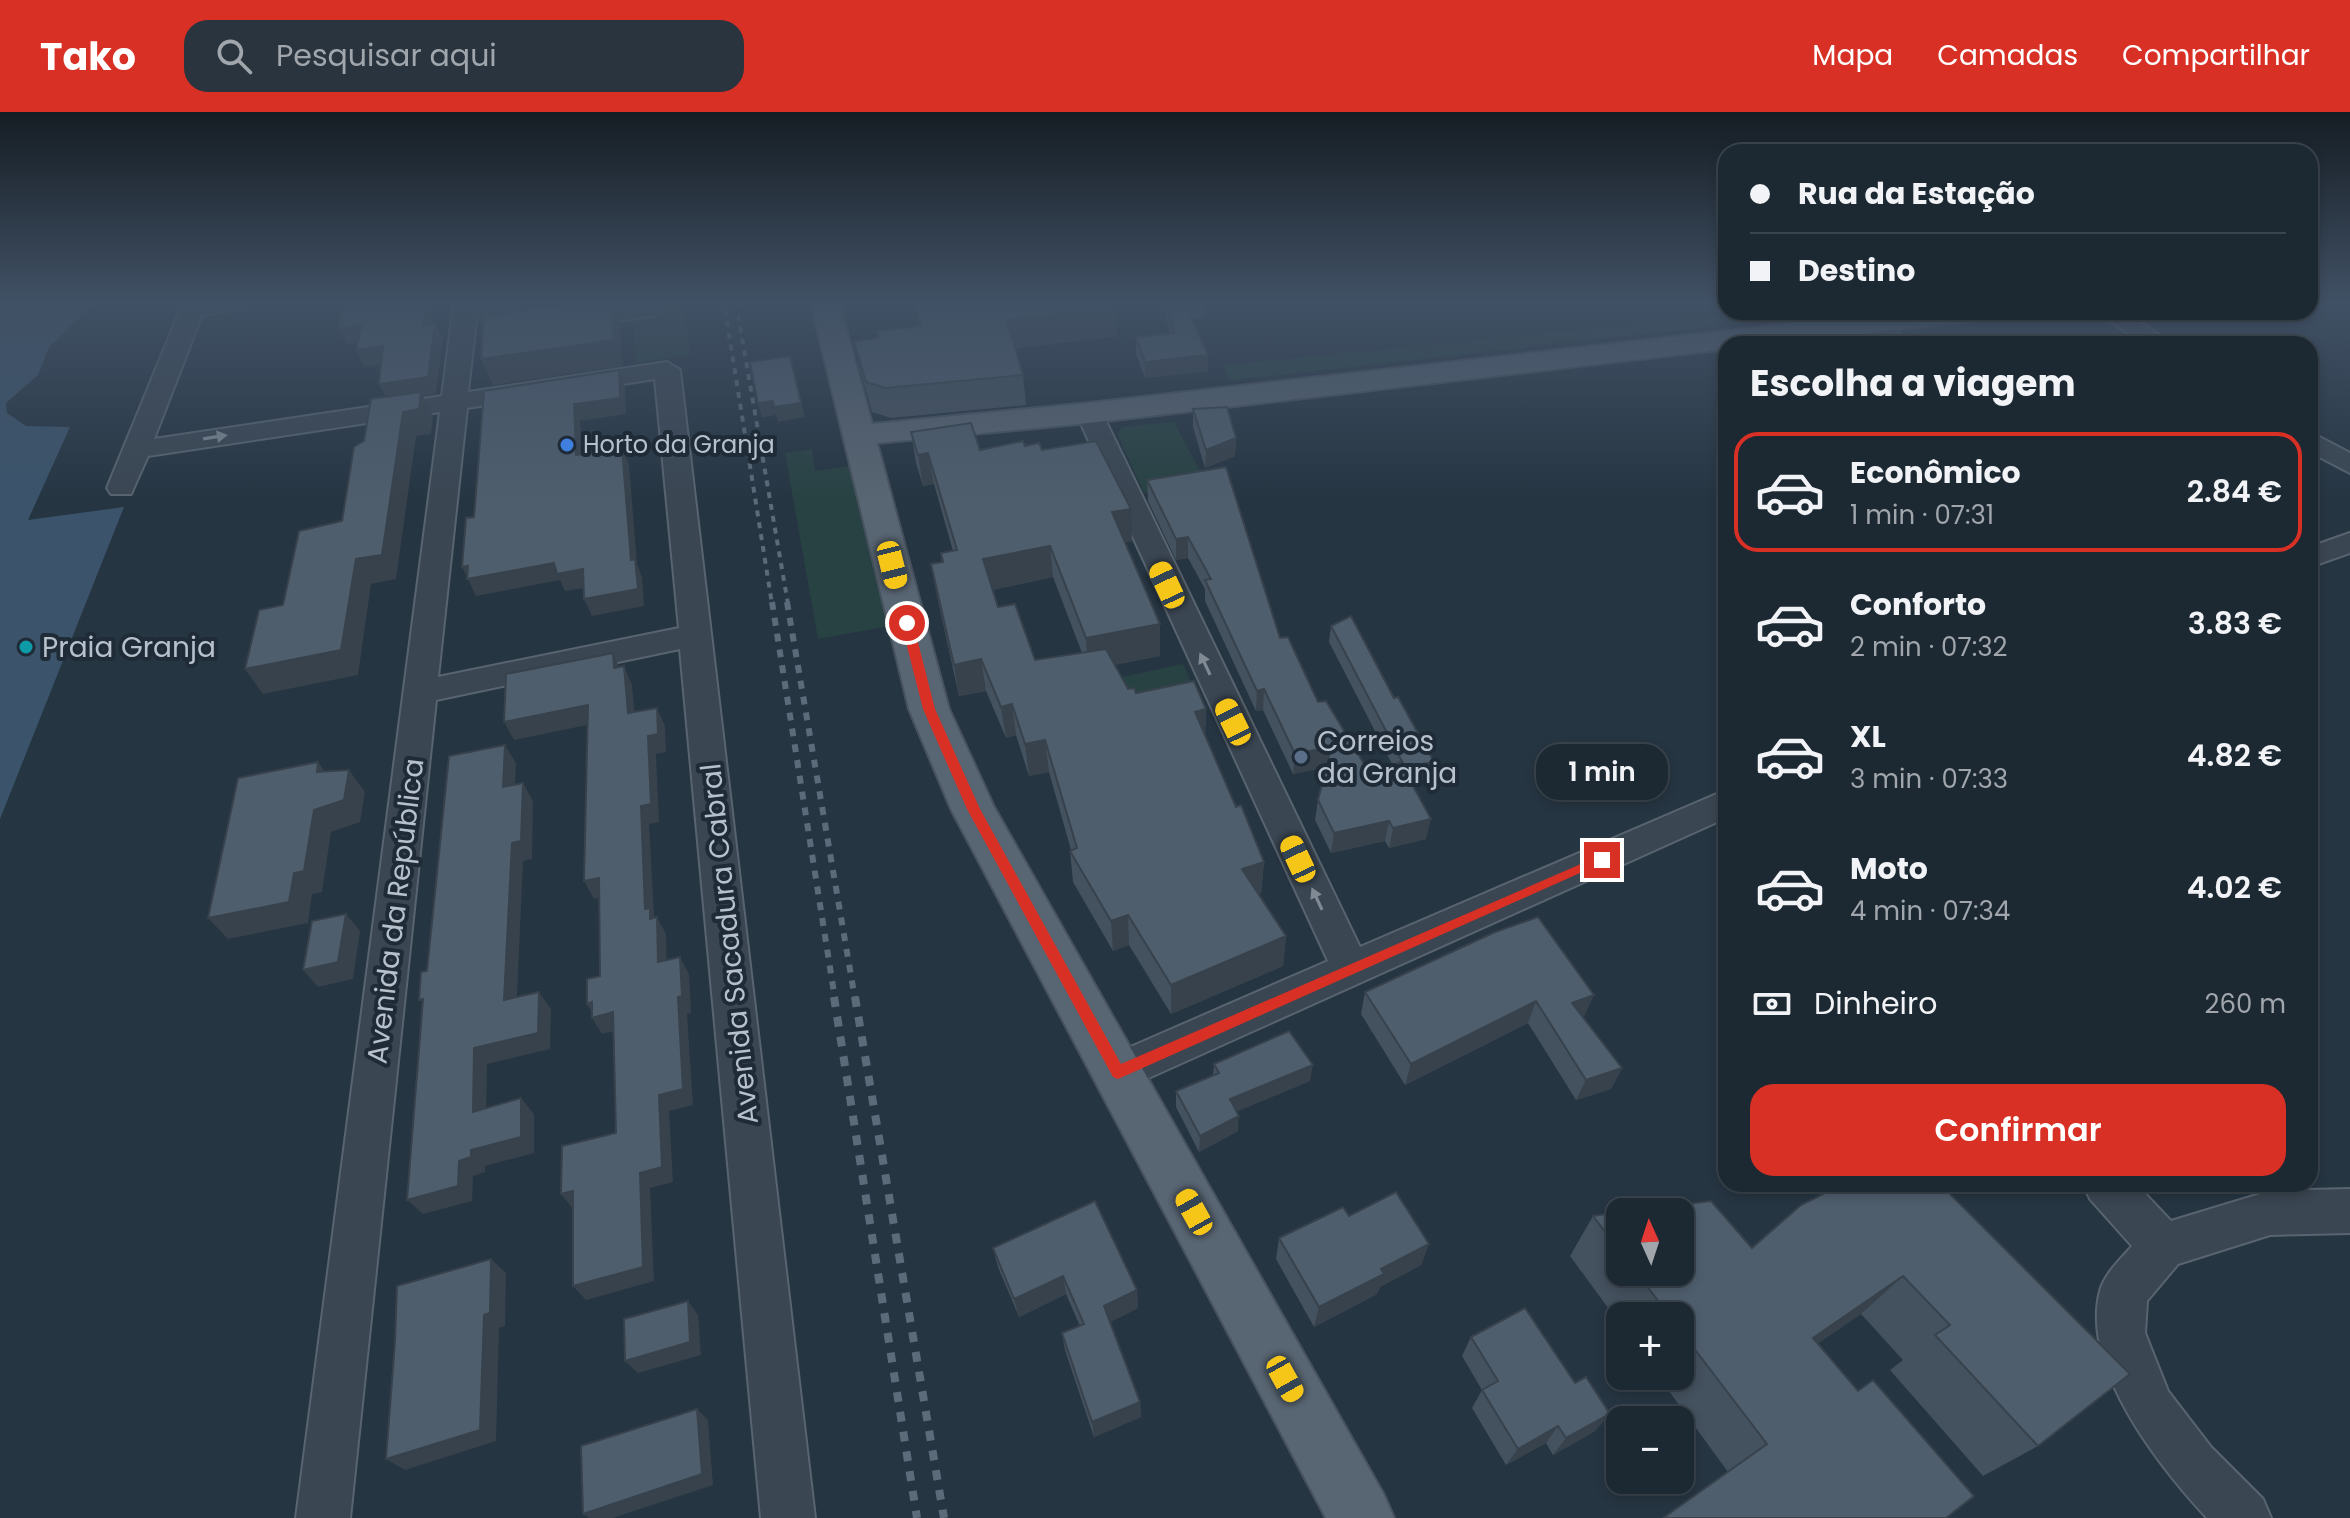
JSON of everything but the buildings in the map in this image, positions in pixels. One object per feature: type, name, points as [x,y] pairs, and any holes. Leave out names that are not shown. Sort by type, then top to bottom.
[{"type":"main road","points":[[842,369],[929,709],[973,809],[1361,1518]]},
{"type":"main road","points":[[859,435],[1089,413],[1477,369]]},
{"type":"street","points":[[121,488],[169,369]]},
{"type":"street","name":"Avenida da República","points":[[323,1518],[459,369]]},
{"type":"street","points":[[138,449],[456,399],[597,369]]},
{"type":"street","name":"Avenida Sacadura Cabral","points":[[658,369],[697,635],[788,1518]]},
{"type":"street","points":[[1089,413],[1351,969]]},
{"type":"street","points":[[2318,445],[2350,465]]},
{"type":"street","points":[[2318,555],[2349,543]]},
{"type":"street","points":[[422,692],[697,635]]},
{"type":"street","points":[[1118,1072],[1718,807]]},
{"type":"street","points":[[2113,1192],[2163,1246]]},
{"type":"street","points":[[2244,1518],[2193,1465],[2150,1408],[2121,1333],[2124,1292],[2163,1246],[2270,1213],[2350,1211]]},
{"type":"green space","points":[[1225,369],[1338,369],[1228,381]]},
{"type":"green space","points":[[1174,422],[1207,484],[1144,493],[1117,433],[1123,427]]},
{"type":"green space","points":[[812,449],[815,471],[857,465],[895,625],[818,639],[785,453]]},
{"type":"green space","points":[[1183,664],[1203,707],[1089,684]]},
{"type":"water","points":[[0,369],[41,369],[38,375],[6,403],[7,413],[26,426],[70,427],[28,520],[124,507],[0,819]]},
{"type":"railway","points":[[734,369],[772,604]]},
{"type":"railway","points":[[747,369],[788,604]]},
{"type":"railway","points":[[772,602],[835,999]]},
{"type":"railway","points":[[787,602],[855,999]]},
{"type":"railway","points":[[834,997],[917,1518]]},
{"type":"railway","points":[[855,997],[944,1518]]},
{"type":"place","name":"Horto da Granja","points":[[567,445]]},
{"type":"place","name":"Praia Granja","points":[[26,647]]},
{"type":"place","name":"Correios da Granja","points":[[1301,757]]},
{"type":"route","points":[[907,623],[929,709],[973,809],[1118,1072],[1602,860]]}]
